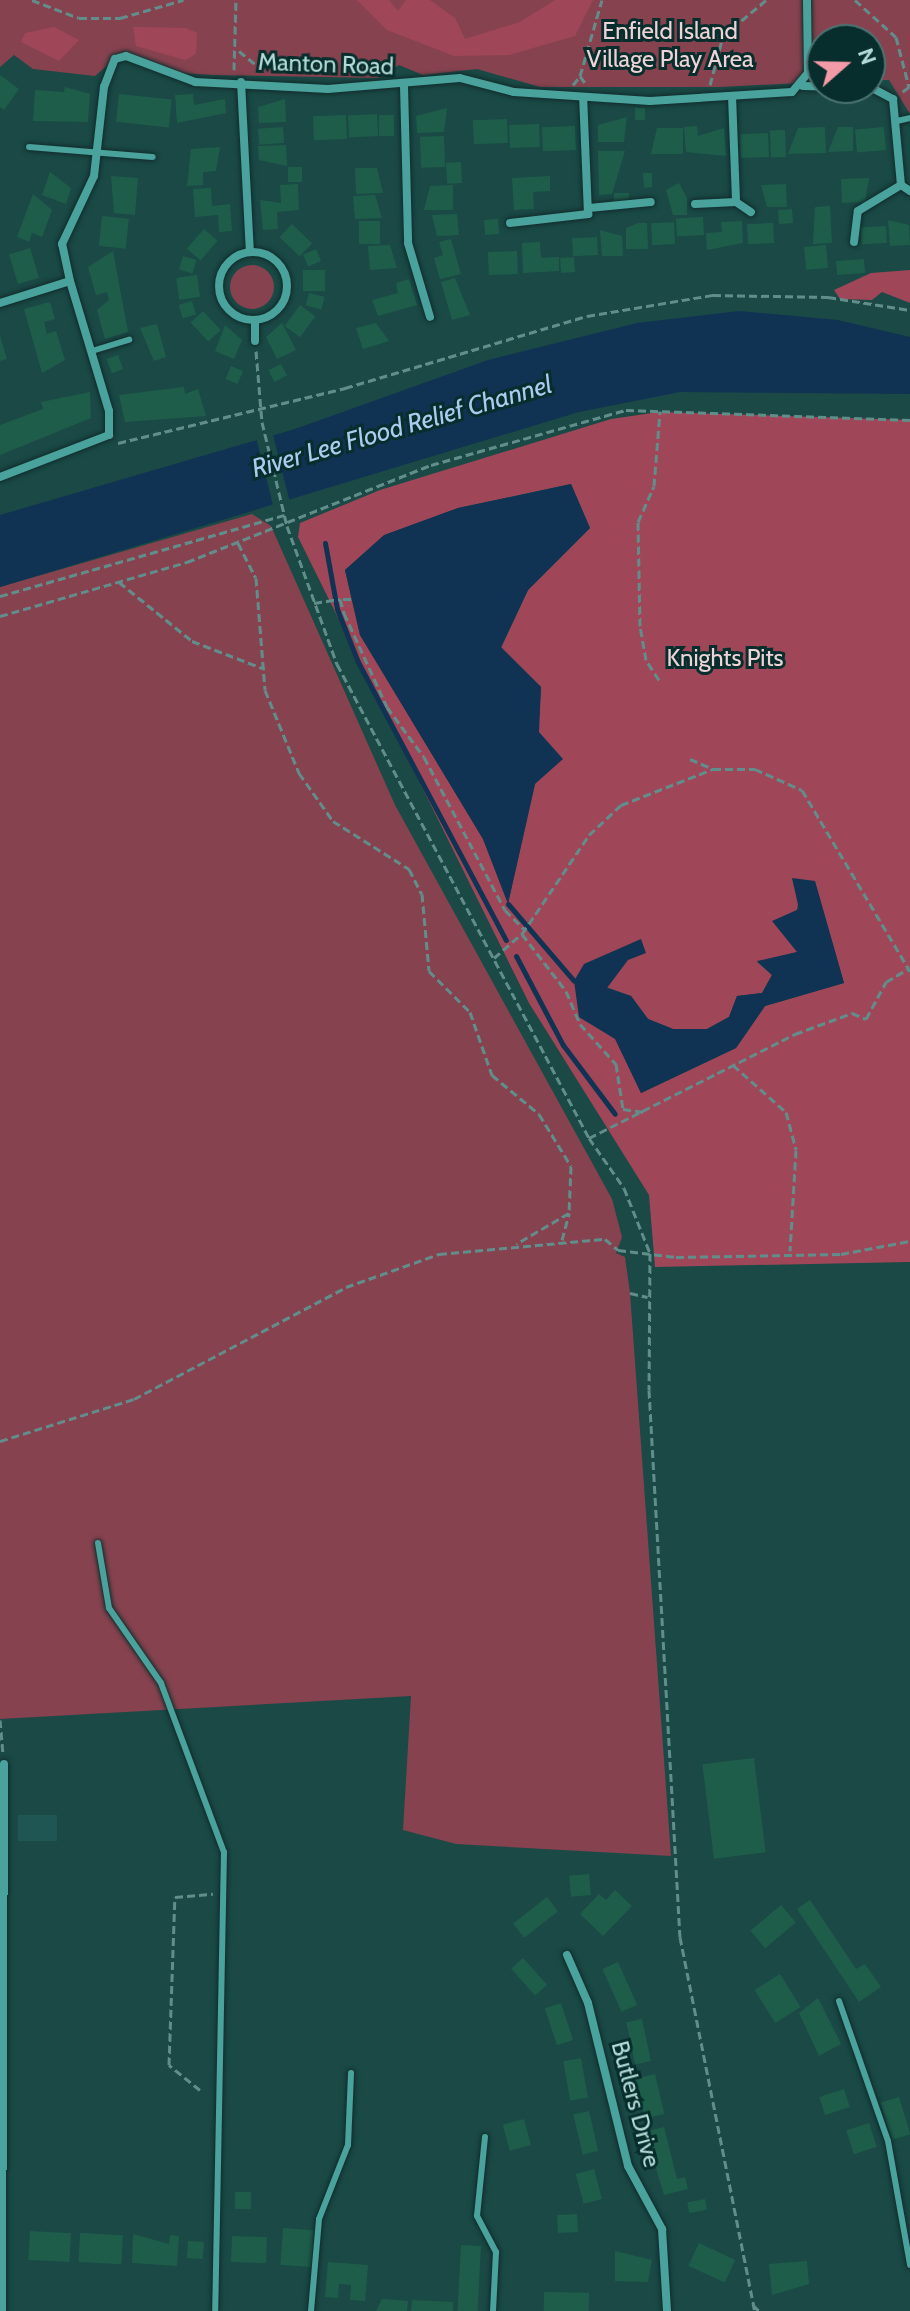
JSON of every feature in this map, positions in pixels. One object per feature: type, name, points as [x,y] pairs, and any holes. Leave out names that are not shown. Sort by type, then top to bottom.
[{"type":"street","points":[[803,86],[807,0]]},
{"type":"street","name":"Manton Road","points":[[109,435],[109,411],[62,244],[98,151],[104,87],[115,59],[126,56],[186,80],[404,86],[460,78],[583,97],[732,96],[803,86],[872,88],[893,99]]},
{"type":"street","points":[[238,82],[250,252]]},
{"type":"street","points":[[404,86],[408,243],[430,317]]},
{"type":"street","points":[[732,96],[736,202]]},
{"type":"street","points":[[583,97],[589,208]]},
{"type":"street","points":[[893,99],[901,185]]},
{"type":"street","points":[[901,185],[910,191]]},
{"type":"street","points":[[854,242],[858,211],[901,185]]},
{"type":"street","points":[[510,223],[589,208],[651,202]]},
{"type":"street","points":[[695,204],[736,202],[751,212]]},
{"type":"street","points":[[250,252],[271,257],[288,284],[282,305],[255,321],[227,308],[219,289],[224,268],[250,252]]},
{"type":"street","points":[[0,303],[70,281]]},
{"type":"street","points":[[255,321],[255,341]]},
{"type":"street","points":[[0,477],[109,435]]},
{"type":"street","points":[[2,2311],[0,2064],[4,1764]]},
{"type":"street","name":"Butlers Drive","points":[[567,1955],[588,2003],[628,2166],[662,2229],[667,2311]]},
{"type":"lane","points":[[897,121],[910,118]]},
{"type":"lane","points":[[29,147],[153,157]]},
{"type":"lane","points":[[92,351],[129,340]]},
{"type":"lane","points":[[98,1543],[109,1608],[161,1683],[224,1852],[215,2311]]},
{"type":"lane","points":[[839,2001],[888,2141],[910,2265]]},
{"type":"lane","points":[[311,2311],[319,2219],[348,2145],[351,2073]]},
{"type":"lane","points":[[485,2137],[477,2216],[496,2252],[493,2311]]},
{"type":"path","points":[[32,0],[79,18],[120,18],[183,0]]},
{"type":"path","points":[[236,0],[238,82]]},
{"type":"path","points":[[580,76],[602,0]]},
{"type":"path","points":[[709,97],[723,36],[766,0]]},
{"type":"path","points":[[855,0],[896,37],[909,87],[893,99]]},
{"type":"path","points":[[239,51],[266,73]]},
{"type":"path","points":[[109,435],[121,445],[260,405],[273,407],[526,332],[713,295],[828,297],[910,310]]},
{"type":"path","points":[[255,341],[262,422],[287,526],[337,664],[589,1138],[624,1188],[650,1253],[648,1297],[680,1937],[753,2305],[757,2311]]},
{"type":"path","points":[[0,616],[287,526],[431,465],[626,410],[910,420]]},
{"type":"path","points":[[659,680],[646,660],[640,626],[638,522],[654,486],[660,411]]},
{"type":"path","points":[[0,596],[285,515]]},
{"type":"path","points":[[238,543],[256,578],[265,669],[275,725],[333,821],[409,869],[422,894],[429,971],[470,1012],[492,1075],[561,1142],[571,1166],[569,1213],[562,1240]]},
{"type":"path","points":[[119,580],[192,641],[265,669]]},
{"type":"path","points":[[337,599],[387,707],[462,820],[505,910],[526,929],[566,991],[583,1029],[616,1064],[623,1109],[651,1110]]},
{"type":"path","points":[[314,603],[351,599]]},
{"type":"path","points":[[690,759],[713,769]]},
{"type":"path","points":[[494,958],[526,929],[589,835],[621,805],[713,769],[755,769],[802,790],[909,970],[886,982],[866,1019],[852,1013],[733,1065],[651,1110],[589,1138]]},
{"type":"path","points":[[733,1065],[786,1112],[796,1150],[790,1251]]},
{"type":"path","points":[[516,1244],[569,1213]]},
{"type":"path","points":[[0,1441],[134,1399],[346,1287],[439,1254],[516,1244],[605,1239],[618,1250],[650,1253],[790,1251],[841,1254],[910,1241]]},
{"type":"path","points":[[630,1293],[648,1297]]},
{"type":"path","points":[[0,1720],[4,1764]]},
{"type":"path","points":[[200,2090],[169,2065],[175,1897],[225,1894]]},
{"type":"shaded area","points":[[18,1815],[57,1815],[57,1841],[18,1841]]},
{"type":"green space","name":"Enfield Island Village Play Area","points":[[0,0],[910,0],[910,114],[889,80],[886,80],[886,24],[806,24],[806,83],[720,87],[540,87],[477,69],[423,75],[399,65],[378,78],[212,75],[183,73],[124,51],[95,76],[33,69],[14,55],[0,67]]},
{"type":"green space","points":[[357,0],[389,0],[398,11],[406,0],[430,0],[455,18],[465,39],[520,22],[555,0],[593,0],[575,36],[509,55],[454,56],[387,30]]},
{"type":"green space","points":[[54,27],[79,40],[59,61],[21,42],[25,33]]},
{"type":"green space","points":[[133,27],[186,28],[197,33],[196,54],[185,60],[136,46]]},
{"type":"green space","points":[[252,265],[267,272],[274,287],[267,302],[252,309],[237,302],[230,287],[237,272]]},
{"type":"green space","points":[[910,270],[910,303],[882,292],[872,300],[840,299],[834,290],[871,273]]},
{"type":"green space","name":"Knights Pits","points":[[659,412],[910,420],[910,1262],[655,1267],[649,1195],[529,1003],[298,537],[300,523],[380,490],[611,419]],"holes":[[[571,484],[590,528],[528,590],[501,648],[541,687],[535,784],[508,903],[483,839],[360,635],[345,570],[385,535],[458,508]],[[793,879],[815,882],[844,983],[765,1006],[736,1048],[641,1093],[615,1038],[579,1017],[640,939],[606,987],[631,996],[648,1019],[673,1029],[707,1029],[729,1017],[737,996],[762,993],[772,975],[757,962],[797,952],[791,936],[801,891]]]},
{"type":"green space","points":[[252,514],[271,526],[395,805],[612,1199],[622,1237],[616,1253],[625,1257],[630,1293],[671,1856],[456,1844],[403,1830],[411,1696],[0,1719],[0,587]]},
{"type":"water","name":"River Lee Flood Relief Channel","points":[[739,311],[838,320],[910,337],[910,394],[680,392],[579,412],[0,587],[0,515],[295,429],[488,360],[637,323]]},
{"type":"water","points":[[571,484],[590,528],[528,590],[501,647],[541,687],[539,732],[563,759],[535,784],[508,904],[483,839],[360,635],[345,570],[384,535],[458,508]]},
{"type":"water","points":[[792,878],[815,881],[844,983],[765,1006],[736,1048],[641,1093],[615,1039],[579,1017],[574,981],[584,964],[641,939],[646,953],[628,960],[607,988],[631,996],[648,1019],[673,1029],[707,1029],[729,1017],[737,996],[762,993],[772,975],[757,961],[797,952],[772,921],[799,909]]},
{"type":"pier","points":[[272,431],[290,502],[273,506],[256,435]]},
{"type":"building","points":[[0,75],[19,89],[4,110],[0,107]]},
{"type":"building","points":[[65,87],[90,94],[88,122],[33,121],[35,90],[64,92]]},
{"type":"building","points":[[119,94],[172,100],[169,127],[116,122]]},
{"type":"building","points":[[193,94],[194,105],[225,99],[226,113],[177,123],[175,95]]},
{"type":"building","points":[[285,99],[286,122],[259,123],[258,107]]},
{"type":"building","points":[[447,108],[444,132],[417,133],[416,116]]},
{"type":"building","points":[[635,108],[645,108],[645,120],[635,120]]},
{"type":"building","points":[[377,114],[378,136],[349,137],[348,116]]},
{"type":"building","points":[[346,115],[347,139],[314,140],[313,116]]},
{"type":"building","points":[[379,115],[394,115],[394,136],[379,136]]},
{"type":"building","points":[[627,117],[624,142],[598,142],[598,125]]},
{"type":"building","points":[[507,119],[508,143],[474,144],[473,120]]},
{"type":"building","points":[[539,124],[540,147],[510,148],[509,125]]},
{"type":"building","points":[[575,126],[576,150],[543,151],[542,127]]},
{"type":"building","points":[[697,126],[698,136],[724,128],[726,156],[686,152],[684,127]]},
{"type":"building","points":[[283,127],[284,143],[259,145],[258,129]]},
{"type":"building","points":[[825,127],[826,153],[788,154],[798,128]]},
{"type":"building","points":[[838,127],[853,127],[853,151],[828,152]]},
{"type":"building","points":[[884,127],[886,150],[857,152],[855,130]]},
{"type":"building","points":[[657,128],[683,128],[683,154],[651,154]]},
{"type":"building","points":[[785,130],[786,157],[771,158],[770,131]]},
{"type":"building","points":[[768,133],[769,157],[741,158],[740,134]]},
{"type":"building","points":[[444,136],[445,167],[421,168],[420,137]]},
{"type":"building","points":[[286,145],[287,166],[259,160],[258,146]]},
{"type":"building","points":[[220,147],[216,171],[203,172],[203,185],[187,186],[191,149]]},
{"type":"building","points":[[598,151],[625,151],[612,194],[599,195]]},
{"type":"building","points":[[461,162],[462,183],[447,184],[446,163]]},
{"type":"building","points":[[288,167],[302,167],[302,182],[288,182]]},
{"type":"building","points":[[355,168],[377,168],[383,193],[356,194]]},
{"type":"building","points":[[50,172],[71,188],[66,204],[42,195]]},
{"type":"building","points":[[643,173],[652,173],[652,187],[644,188]]},
{"type":"building","points":[[111,176],[138,178],[135,215],[114,213]]},
{"type":"building","points":[[550,176],[550,191],[533,192],[534,209],[514,210],[512,178]]},
{"type":"building","points":[[869,178],[865,202],[842,203],[841,179]]},
{"type":"building","points":[[679,183],[687,198],[687,215],[673,215],[666,190]]},
{"type":"building","points":[[298,184],[299,210],[277,212],[278,229],[263,230],[260,200],[281,203],[280,185]]},
{"type":"building","points":[[786,184],[787,207],[767,207],[761,185]]},
{"type":"building","points":[[453,185],[453,210],[424,210],[430,186]]},
{"type":"building","points":[[211,188],[212,206],[230,204],[232,231],[219,232],[218,215],[195,217],[193,189]]},
{"type":"building","points":[[614,193],[629,193],[629,202],[614,202]]},
{"type":"building","points":[[33,194],[52,210],[42,237],[32,233],[29,242],[17,237]]},
{"type":"building","points":[[375,195],[382,218],[355,219],[353,196]]},
{"type":"building","points":[[830,206],[832,243],[813,244],[815,207]]},
{"type":"building","points":[[792,209],[793,223],[779,224],[778,210]]},
{"type":"building","points":[[457,214],[459,235],[437,236],[432,215]]},
{"type":"building","points":[[102,216],[129,219],[126,249],[99,246]]},
{"type":"building","points":[[703,217],[704,235],[677,236],[676,218]]},
{"type":"building","points":[[498,219],[499,234],[485,235],[484,220]]},
{"type":"building","points":[[888,220],[909,225],[910,245],[890,246]]},
{"type":"building","points":[[359,221],[380,221],[380,244],[359,244]]},
{"type":"building","points":[[742,221],[743,243],[707,250],[706,233],[722,232],[721,222]]},
{"type":"building","points":[[674,222],[675,244],[652,245],[651,223]]},
{"type":"building","points":[[647,223],[648,249],[626,249],[626,228]]},
{"type":"building","points":[[773,223],[774,243],[748,244],[747,224]]},
{"type":"building","points":[[292,224],[312,243],[300,256],[279,237]]},
{"type":"building","points":[[886,226],[887,243],[862,244],[861,227]]},
{"type":"building","points":[[204,229],[218,241],[201,260],[187,249]]},
{"type":"building","points":[[600,230],[622,236],[623,256],[602,256]]},
{"type":"building","points":[[597,237],[598,255],[573,256],[572,238]]},
{"type":"building","points":[[451,239],[461,274],[440,279],[434,258],[443,255],[439,242]]},
{"type":"building","points":[[540,242],[541,258],[559,257],[559,271],[523,273],[522,243]]},
{"type":"building","points":[[390,245],[397,268],[370,270],[368,246]]},
{"type":"building","points":[[826,245],[828,268],[806,270],[804,247]]},
{"type":"building","points":[[30,248],[39,278],[18,284],[9,254]]},
{"type":"building","points":[[316,249],[321,261],[308,266],[303,254]]},
{"type":"building","points":[[113,251],[128,332],[105,339],[97,310],[109,300],[107,292],[96,295],[88,267]]},
{"type":"building","points":[[517,251],[518,274],[489,275],[488,252]]},
{"type":"building","points":[[183,256],[196,260],[192,273],[179,269]]},
{"type":"building","points":[[574,257],[575,272],[561,273],[560,258]]},
{"type":"building","points":[[864,259],[865,273],[837,275],[836,261]]},
{"type":"building","points":[[303,270],[325,270],[325,291],[303,291]]},
{"type":"building","points":[[197,275],[200,297],[179,300],[176,278]]},
{"type":"building","points":[[455,278],[470,315],[452,320],[441,282]]},
{"type":"building","points":[[409,279],[417,305],[378,316],[372,300],[398,293],[396,283]]},
{"type":"building","points":[[309,293],[325,297],[321,309],[306,306]]},
{"type":"building","points":[[192,301],[196,314],[183,318],[179,305]]},
{"type":"building","points":[[50,302],[55,319],[44,322],[47,334],[56,331],[65,360],[42,373],[24,309]]},
{"type":"building","points":[[300,305],[315,316],[300,337],[285,326]]},
{"type":"building","points":[[203,311],[221,330],[208,342],[191,323]]},
{"type":"building","points":[[282,323],[296,350],[277,359],[266,337]]},
{"type":"building","points":[[376,323],[389,341],[363,349],[356,328]]},
{"type":"building","points":[[157,324],[166,357],[154,361],[140,328]]},
{"type":"building","points":[[225,325],[242,340],[234,359],[215,351]]},
{"type":"building","points":[[0,336],[7,359],[0,361]]},
{"type":"building","points":[[118,355],[123,369],[112,373],[107,359]]},
{"type":"building","points":[[281,364],[287,376],[274,382],[269,370]]},
{"type":"building","points":[[231,366],[243,371],[237,384],[226,379]]},
{"type":"building","points":[[184,387],[185,394],[198,389],[206,416],[125,422],[119,395]]},
{"type":"building","points":[[90,392],[91,418],[0,455],[0,425],[43,409],[41,402]]},
{"type":"building","points":[[754,1758],[766,1852],[714,1859],[702,1764]]},
{"type":"building","points":[[589,1874],[591,1895],[571,1897],[569,1876]]},
{"type":"building","points":[[615,1890],[632,1906],[603,1936],[580,1914],[599,1894],[606,1900]]},
{"type":"building","points":[[547,1897],[558,1911],[524,1938],[513,1923]]},
{"type":"building","points":[[810,1900],[856,1969],[865,1964],[881,1987],[859,2002],[797,1909]]},
{"type":"building","points":[[781,1905],[796,1923],[765,1948],[750,1931]]},
{"type":"building","points":[[523,1958],[547,1985],[535,1995],[511,1969]]},
{"type":"building","points":[[618,1962],[637,2005],[622,2012],[602,1969]]},
{"type":"building","points":[[780,1974],[801,2007],[775,2023],[755,1990]]},
{"type":"building","points":[[818,1998],[841,2044],[819,2056],[799,2013]]},
{"type":"building","points":[[561,2003],[573,2040],[557,2045],[545,2008]]},
{"type":"building","points":[[642,2019],[651,2061],[635,2064],[626,2022]]},
{"type":"building","points":[[581,2058],[588,2097],[570,2101],[563,2061]]},
{"type":"building","points":[[655,2074],[664,2114],[645,2118],[636,2078]]},
{"type":"building","points":[[844,2089],[850,2107],[825,2115],[819,2097]]},
{"type":"building","points":[[899,2097],[910,2134],[892,2140],[881,2103]]},
{"type":"building","points":[[589,2111],[598,2151],[583,2155],[573,2115]]},
{"type":"building","points":[[524,2119],[531,2145],[510,2151],[503,2125]]},
{"type":"building","points":[[869,2123],[877,2147],[854,2154],[846,2130]]},
{"type":"building","points":[[664,2127],[677,2179],[685,2177],[688,2189],[664,2195],[645,2132]]},
{"type":"building","points":[[594,2169],[602,2199],[584,2204],[576,2174]]},
{"type":"building","points":[[235,2192],[251,2192],[251,2209],[235,2209]]},
{"type":"building","points":[[705,2199],[707,2210],[689,2213],[687,2202]]},
{"type":"building","points":[[577,2214],[578,2232],[558,2233],[557,2215]]},
{"type":"building","points":[[283,2228],[314,2230],[311,2267],[280,2265]]},
{"type":"building","points":[[30,2231],[71,2233],[69,2262],[28,2260]]},
{"type":"building","points":[[80,2233],[123,2235],[121,2264],[78,2262]]},
{"type":"building","points":[[133,2234],[169,2244],[170,2235],[179,2236],[177,2266],[132,2263]]},
{"type":"building","points":[[232,2236],[267,2237],[266,2263],[231,2262]]},
{"type":"building","points":[[188,2241],[204,2242],[203,2259],[187,2258]]},
{"type":"building","points":[[699,2243],[735,2260],[725,2283],[688,2266]]},
{"type":"building","points":[[461,2245],[481,2246],[478,2311],[458,2311]]},
{"type":"building","points":[[615,2251],[652,2260],[648,2282],[615,2281]]},
{"type":"building","points":[[807,2261],[809,2284],[772,2295],[769,2264]]},
{"type":"building","points":[[328,2262],[368,2265],[365,2301],[350,2300],[351,2285],[339,2284],[338,2298],[325,2297]]},
{"type":"building","points":[[544,2292],[589,2293],[589,2311],[544,2311]]},
{"type":"building","points":[[382,2299],[408,2301],[407,2311],[376,2311]]},
{"type":"building","points":[[412,2300],[453,2302],[453,2311],[411,2311]]},
{"type":"waterway","points":[[325,543],[337,609],[358,662],[506,940]]},
{"type":"waterway","points":[[508,904],[574,981]]},
{"type":"waterway","points":[[516,956],[563,1045],[615,1114]]}]
